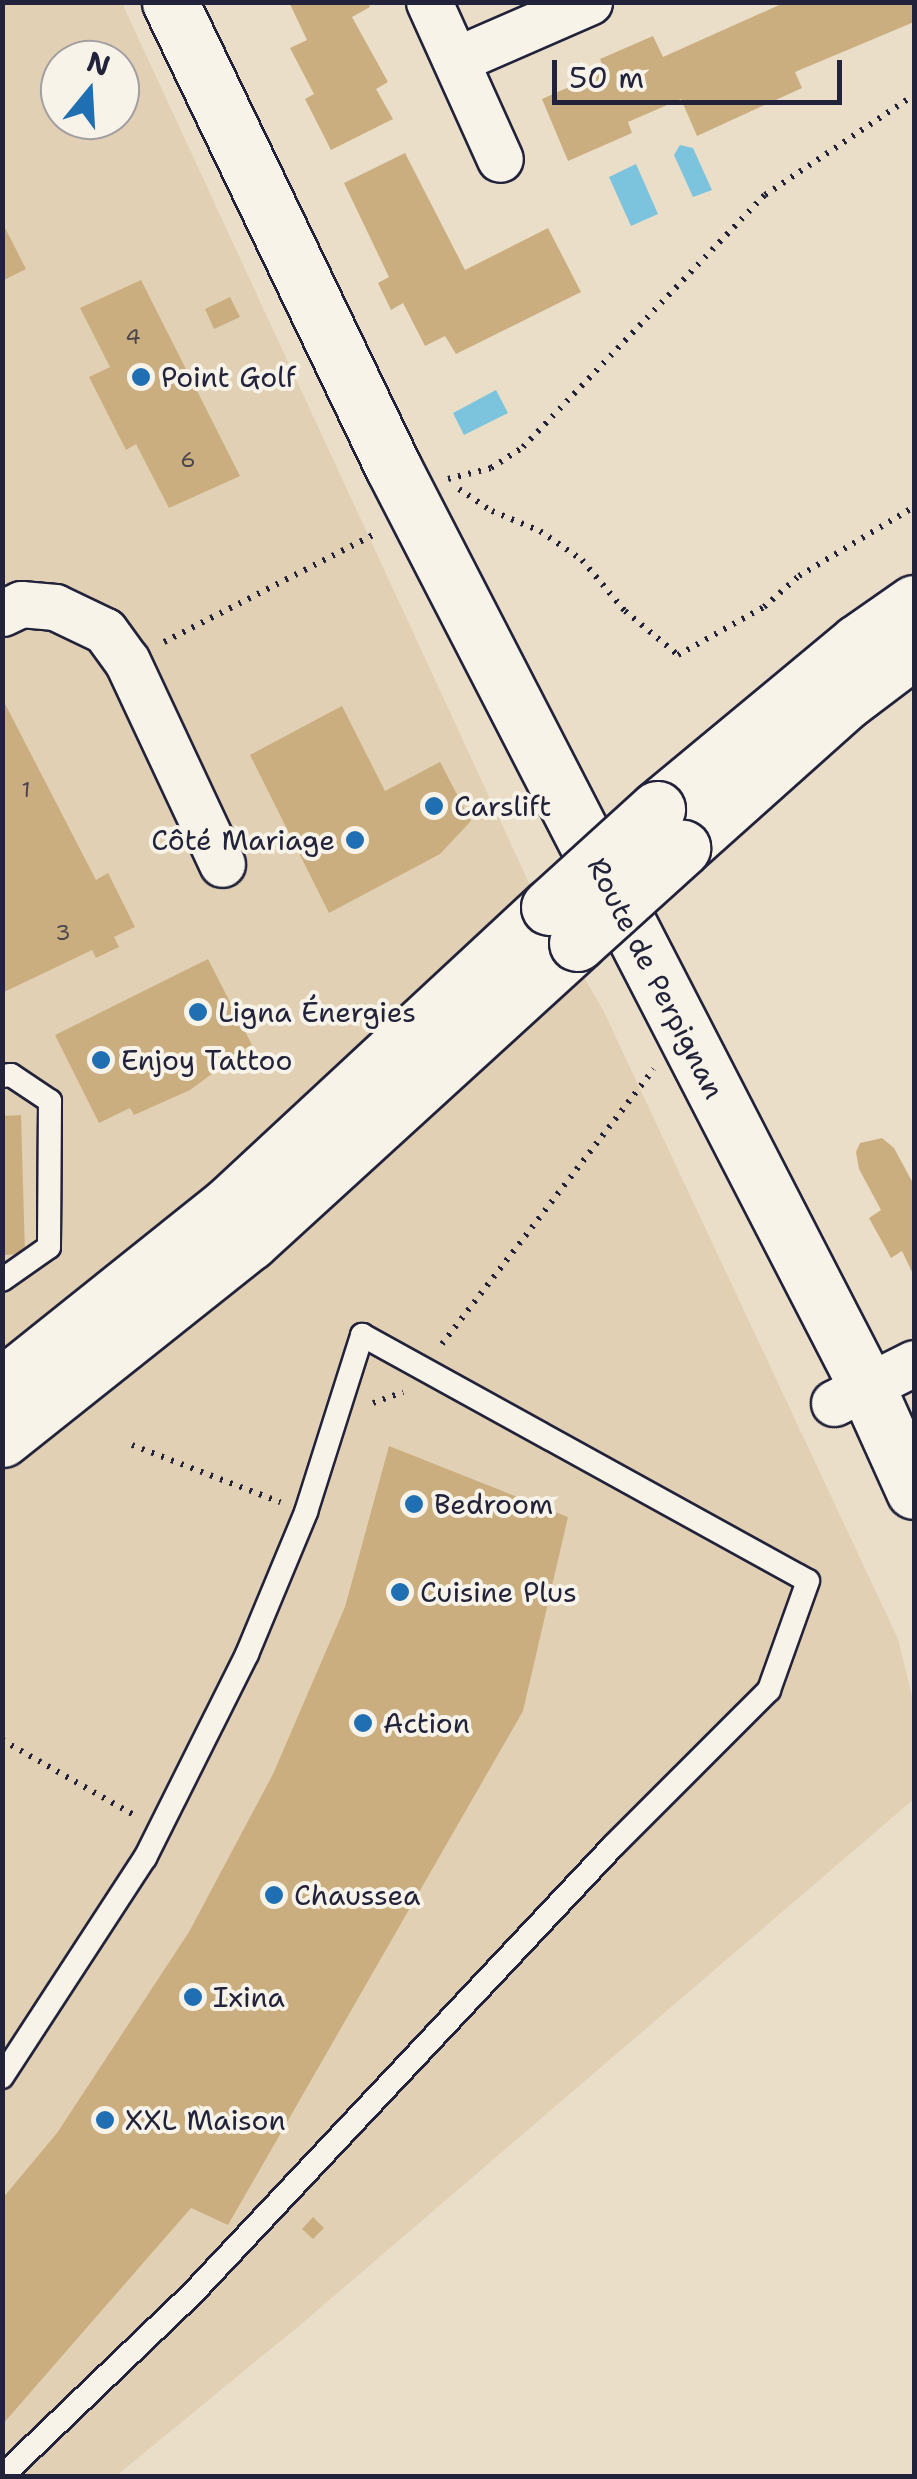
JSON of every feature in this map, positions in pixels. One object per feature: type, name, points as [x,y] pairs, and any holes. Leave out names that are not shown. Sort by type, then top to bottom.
[{"type":"main road","points":[[170,2],[281,229]]},
{"type":"main road","points":[[204,2],[281,229]]},
{"type":"main road","name":"Route de Perpignan","points":[[281,229],[418,473],[850,1395],[914,1492]]},
{"type":"main road","points":[[2,1386],[228,1205],[563,925],[669,828],[858,642],[914,603]]},
{"type":"main road","points":[[669,828],[914,650]]},
{"type":"main road","points":[[2,1439],[250,1242],[563,925]]},
{"type":"street","points":[[429,2],[500,159]]},
{"type":"street","points":[[458,59],[590,2]]},
{"type":"street","points":[[2,613],[21,604],[56,607],[85,618],[105,632],[127,660],[222,864]]},
{"type":"street","points":[[850,1395],[914,1362]]},
{"type":"lane","points":[[2,1076],[11,1074],[50,1101],[49,1247],[2,1280]]},
{"type":"lane","points":[[2,2077],[57,1998],[160,1829],[247,1654],[306,1512],[362,1335],[421,1372],[808,1581],[769,1690],[601,1860],[192,2294],[2,2476]]},
{"type":"path","points":[[418,473],[490,468],[523,447],[764,195],[914,94]]},
{"type":"path","points":[[418,473],[540,531],[566,548],[582,560],[624,611],[678,655],[764,607],[799,576],[914,506]]},
{"type":"path","points":[[127,660],[360,542]]},
{"type":"path","points":[[362,1414],[383,1396],[404,1392],[421,1372],[665,1054]]},
{"type":"path","points":[[132,1446],[306,1512]]},
{"type":"path","points":[[2,1740],[160,1829]]},
{"type":"shaded area","points":[[2,3],[122,3],[139,40],[40,40],[40,140],[140,140],[140,42],[529,883],[603,1010],[898,1639],[914,1704],[914,1799],[300,2325],[116,2476],[3,2476]]},
{"type":"water","points":[[680,145],[693,148],[712,190],[693,197],[674,155]]},
{"type":"water","points":[[636,164],[658,214],[631,226],[609,177]]},
{"type":"water","points":[[496,390],[508,413],[464,435],[453,413]]},
{"type":"building","points":[[289,2],[368,2],[370,7],[352,17],[388,82],[376,89],[393,119],[331,150],[305,99],[314,94],[290,48],[307,40]]},
{"type":"building","points":[[786,2],[914,2],[914,22],[795,72],[802,88],[697,136],[681,99],[628,122],[632,133],[568,161],[542,99],[605,71],[600,59],[653,36],[663,57]]},
{"type":"building","points":[[405,153],[465,270],[548,228],[581,292],[456,354],[445,336],[425,346],[403,303],[391,310],[378,283],[389,277],[344,183]]},
{"type":"building","points":[[2,222],[26,269],[2,281]]},
{"type":"building","points":[[141,280],[240,476],[169,508],[136,444],[126,450],[89,377],[110,367],[80,308]]},
{"type":"building","points":[[230,297],[240,317],[214,329],[205,309]]},
{"type":"building","points":[[2,698],[96,880],[108,873],[135,927],[114,937],[119,947],[96,958],[92,950],[2,993]]},
{"type":"building","points":[[342,706],[385,791],[440,762],[471,821],[440,854],[329,913],[250,755]]},
{"type":"building","points":[[208,959],[252,1045],[222,1060],[220,1068],[190,1090],[134,1115],[130,1108],[99,1123],[55,1035]]},
{"type":"building","points":[[21,1115],[25,1254],[2,1255],[2,1116]]},
{"type":"building","points":[[882,1138],[894,1148],[914,1185],[914,1276],[902,1251],[891,1258],[869,1218],[881,1210],[859,1169],[856,1152],[860,1143]]},
{"type":"building","points":[[389,1446],[568,1517],[523,1711],[228,2225],[191,2208],[2,2425],[2,2199],[57,2133],[189,1932],[273,1774],[345,1607]]},
{"type":"building","points":[[313,2217],[324,2228],[313,2239],[302,2229]]},
{"type":"place","name":"Point Golf","points":[[141,377]]},
{"type":"place","name":"Carslift","points":[[434,806]]},
{"type":"place","name":"Côté Mariage","points":[[355,840]]},
{"type":"place","name":"Ligna Énergies","points":[[198,1012]]},
{"type":"place","name":"Enjoy Tattoo","points":[[101,1060]]},
{"type":"place","name":"Bedroom","points":[[414,1504]]},
{"type":"place","name":"Cuisine Plus","points":[[400,1592]]},
{"type":"place","name":"Action","points":[[363,1723]]},
{"type":"place","name":"Chaussea","points":[[274,1895]]},
{"type":"place","name":"Ixina","points":[[193,1997]]},
{"type":"place","name":"XXL Maison","points":[[105,2120]]}]
